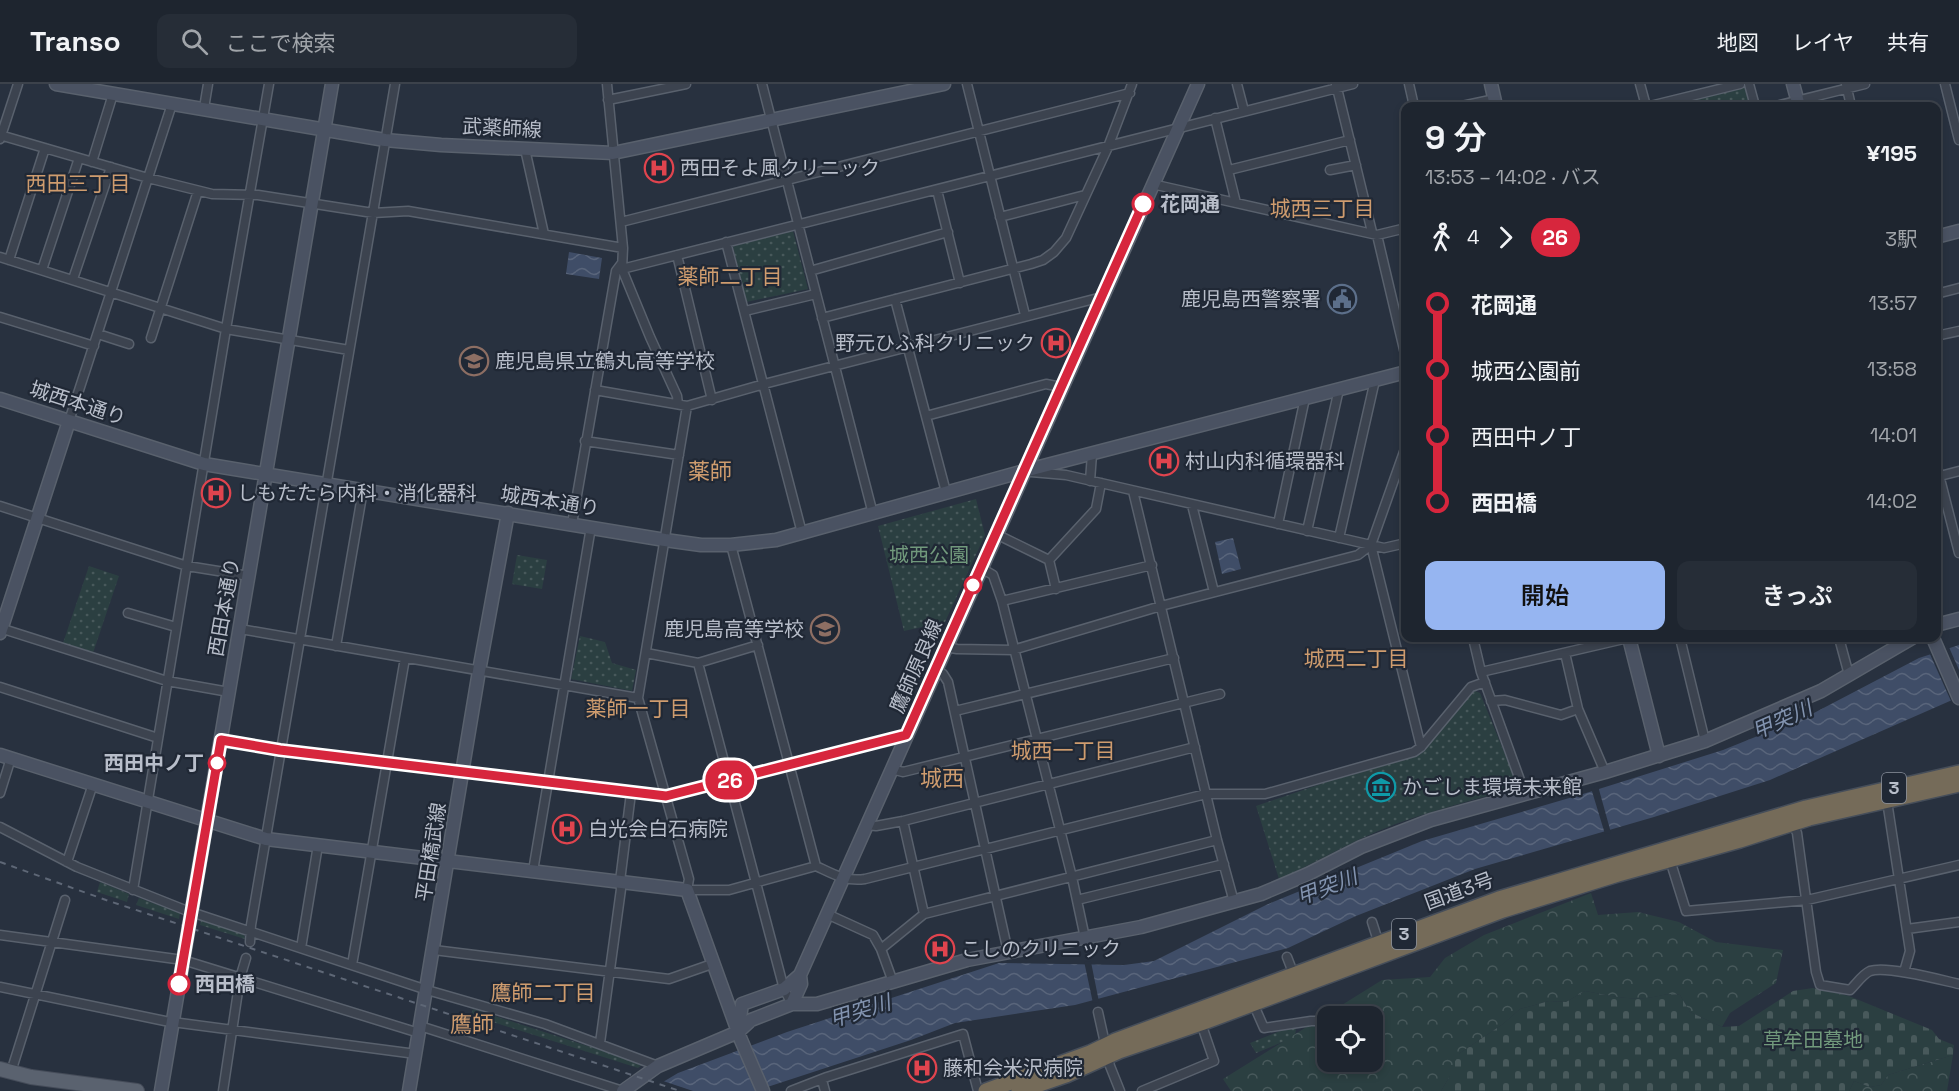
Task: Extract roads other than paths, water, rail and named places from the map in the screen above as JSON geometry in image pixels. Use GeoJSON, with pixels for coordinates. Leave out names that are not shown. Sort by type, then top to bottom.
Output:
{"type":"FeatureCollection","features":[{"type":"Feature","properties":{"kind":"highway","name":"国道3号"},"geometry":{"type":"LineString","coordinates":[[986,1091],[1201,1023],[1503,910],[1670,860],[1790,819],[1828,802],[1959,773]]}},
{"type":"Feature","properties":{"kind":"highway","name":"国道3号"},"geometry":{"type":"LineString","coordinates":[[1019,1091],[1047,1086],[1107,1051],[1294,975],[1499,899],[1790,819],[1809,818],[1959,784]]}},
{"type":"Feature","properties":{"kind":"main road"},"geometry":{"type":"LineString","coordinates":[[6,1071],[136,1091]]}},
{"type":"Feature","properties":{"kind":"street"},"geometry":{"type":"LineString","coordinates":[[18,84],[0,136],[148,178],[212,194],[249,194],[373,213],[408,211],[623,248]]}},
{"type":"Feature","properties":{"kind":"street","name":"武薬師線"},"geometry":{"type":"LineString","coordinates":[[56,84],[116,91],[172,104],[385,140],[441,145],[613,153],[944,84]]}},
{"type":"Feature","properties":{"kind":"street"},"geometry":{"type":"LineString","coordinates":[[204,108],[209,84]]}},
{"type":"Feature","properties":{"kind":"street"},"geometry":{"type":"LineString","coordinates":[[133,890],[269,84]]}},
{"type":"Feature","properties":{"kind":"street","name":"西田本通り"},"geometry":{"type":"LineString","coordinates":[[161,1091],[332,84]]}},
{"type":"Feature","properties":{"kind":"street"},"geometry":{"type":"LineString","coordinates":[[250,942],[280,750],[395,84]]}},
{"type":"Feature","properties":{"kind":"street"},"geometry":{"type":"LineString","coordinates":[[607,84],[621,222],[622,266],[650,337],[677,396],[678,404]]}},
{"type":"Feature","properties":{"kind":"street"},"geometry":{"type":"LineString","coordinates":[[608,100],[686,84]]}},
{"type":"Feature","properties":{"kind":"street"},"geometry":{"type":"LineString","coordinates":[[762,84],[873,514]]}},
{"type":"Feature","properties":{"kind":"street"},"geometry":{"type":"LineString","coordinates":[[967,84],[1026,315]]}},
{"type":"Feature","properties":{"kind":"street","name":"鷹師原良線"},"geometry":{"type":"LineString","coordinates":[[742,1004],[784,989],[800,975],[934,670],[1198,84]]}},
{"type":"Feature","properties":{"kind":"street"},"geometry":{"type":"LineString","coordinates":[[1237,84],[1244,111]]}},
{"type":"Feature","properties":{"kind":"street"},"geometry":{"type":"LineString","coordinates":[[572,524],[616,271],[622,266],[798,225],[1108,147],[1336,86],[1353,84]]}},
{"type":"Feature","properties":{"kind":"street"},"geometry":{"type":"LineString","coordinates":[[1409,84],[1413,102]]}},
{"type":"Feature","properties":{"kind":"street"},"geometry":{"type":"LineString","coordinates":[[1491,84],[1495,102]]}},
{"type":"Feature","properties":{"kind":"street"},"geometry":{"type":"LineString","coordinates":[[1640,84],[1647,102]]}},
{"type":"Feature","properties":{"kind":"street"},"geometry":{"type":"LineString","coordinates":[[1665,102],[1740,84]]}},
{"type":"Feature","properties":{"kind":"street"},"geometry":{"type":"LineString","coordinates":[[1749,84],[1754,102]]}},
{"type":"Feature","properties":{"kind":"street"},"geometry":{"type":"LineString","coordinates":[[1793,84],[1798,102]]}},
{"type":"Feature","properties":{"kind":"street"},"geometry":{"type":"LineString","coordinates":[[1803,102],[1846,86],[1865,84]]}},
{"type":"Feature","properties":{"kind":"street"},"geometry":{"type":"LineString","coordinates":[[1945,84],[1959,140]]}},
{"type":"Feature","properties":{"kind":"street"},"geometry":{"type":"LineString","coordinates":[[1336,86],[1401,338]]}},
{"type":"Feature","properties":{"kind":"street"},"geometry":{"type":"LineString","coordinates":[[1846,86],[1850,102]]}},
{"type":"Feature","properties":{"kind":"street"},"geometry":{"type":"LineString","coordinates":[[621,222],[979,131],[1131,88]]}},
{"type":"Feature","properties":{"kind":"street"},"geometry":{"type":"LineString","coordinates":[[822,318],[1043,260],[1060,247],[1066,238],[1108,147],[1131,88]]}},
{"type":"Feature","properties":{"kind":"street"},"geometry":{"type":"LineString","coordinates":[[92,162],[116,91]]}},
{"type":"Feature","properties":{"kind":"street"},"geometry":{"type":"LineString","coordinates":[[1690,96],[1692,102]]}},
{"type":"Feature","properties":{"kind":"street"},"geometry":{"type":"LineString","coordinates":[[172,104],[0,630],[167,681],[229,692]]}},
{"type":"Feature","properties":{"kind":"street"},"geometry":{"type":"LineString","coordinates":[[1215,118],[1236,203]]}},
{"type":"Feature","properties":{"kind":"street"},"geometry":{"type":"LineString","coordinates":[[1229,170],[1350,140]]}},
{"type":"Feature","properties":{"kind":"street"},"geometry":{"type":"LineString","coordinates":[[45,148],[4,259],[112,291],[226,329],[349,350]]}},
{"type":"Feature","properties":{"kind":"street"},"geometry":{"type":"LineString","coordinates":[[525,149],[544,234]]}},
{"type":"Feature","properties":{"kind":"street"},"geometry":{"type":"LineString","coordinates":[[42,270],[79,158]]}},
{"type":"Feature","properties":{"kind":"street"},"geometry":{"type":"LineString","coordinates":[[1330,170],[1356,165]]}},
{"type":"Feature","properties":{"kind":"street"},"geometry":{"type":"LineString","coordinates":[[73,279],[111,167]]}},
{"type":"Feature","properties":{"kind":"street"},"geometry":{"type":"LineString","coordinates":[[1152,184],[1375,233],[1401,229]]}},
{"type":"Feature","properties":{"kind":"street"},"geometry":{"type":"LineString","coordinates":[[151,338],[198,190]]}},
{"type":"Feature","properties":{"kind":"street"},"geometry":{"type":"LineString","coordinates":[[937,190],[960,283]]}},
{"type":"Feature","properties":{"kind":"street"},"geometry":{"type":"LineString","coordinates":[[1000,217],[1086,195]]}},
{"type":"Feature","properties":{"kind":"street"},"geometry":{"type":"LineString","coordinates":[[1941,236],[1959,231]]}},
{"type":"Feature","properties":{"kind":"street"},"geometry":{"type":"LineString","coordinates":[[810,271],[948,232]]}},
{"type":"Feature","properties":{"kind":"street"},"geometry":{"type":"LineString","coordinates":[[726,242],[802,533]]}},
{"type":"Feature","properties":{"kind":"street"},"geometry":{"type":"LineString","coordinates":[[677,255],[712,400]]}},
{"type":"Feature","properties":{"kind":"street"},"geometry":{"type":"LineString","coordinates":[[1941,293],[1959,288]]}},
{"type":"Feature","properties":{"kind":"street"},"geometry":{"type":"LineString","coordinates":[[745,311],[816,294]]}},
{"type":"Feature","properties":{"kind":"street"},"geometry":{"type":"LineString","coordinates":[[595,390],[687,406],[1026,315],[1102,297]]}},
{"type":"Feature","properties":{"kind":"street"},"geometry":{"type":"LineString","coordinates":[[895,300],[946,492]]}},
{"type":"Feature","properties":{"kind":"street"},"geometry":{"type":"LineString","coordinates":[[0,317],[94,346]]}},
{"type":"Feature","properties":{"kind":"street"},"geometry":{"type":"LineString","coordinates":[[1941,335],[1959,331]]}},
{"type":"Feature","properties":{"kind":"street"},"geometry":{"type":"LineString","coordinates":[[98,334],[129,344]]}},
{"type":"Feature","properties":{"kind":"street","name":"城西本通り"},"geometry":{"type":"LineString","coordinates":[[0,399],[204,464],[665,540],[701,545],[731,545],[776,540],[1024,471],[1401,373]]}},
{"type":"Feature","properties":{"kind":"street"},"geometry":{"type":"LineString","coordinates":[[1339,538],[1375,380]]}},
{"type":"Feature","properties":{"kind":"street"},"geometry":{"type":"LineString","coordinates":[[926,416],[1046,384],[1061,387]]}},
{"type":"Feature","properties":{"kind":"street"},"geometry":{"type":"LineString","coordinates":[[1307,531],[1339,389]]}},
{"type":"Feature","properties":{"kind":"street"},"geometry":{"type":"LineString","coordinates":[[1278,524],[1305,398]]}},
{"type":"Feature","properties":{"kind":"street"},"geometry":{"type":"LineString","coordinates":[[687,406],[638,698],[689,879],[687,890],[712,964],[763,1091]]}},
{"type":"Feature","properties":{"kind":"street"},"geometry":{"type":"LineString","coordinates":[[585,441],[679,455]]}},
{"type":"Feature","properties":{"kind":"street"},"geometry":{"type":"LineString","coordinates":[[1090,481],[1092,454]]}},
{"type":"Feature","properties":{"kind":"street"},"geometry":{"type":"LineString","coordinates":[[945,647],[1013,650],[1161,606],[1359,555],[1371,545],[1401,460]]}},
{"type":"Feature","properties":{"kind":"street"},"geometry":{"type":"LineString","coordinates":[[1024,471],[1066,475],[1192,506],[1384,548],[1401,544]]}},
{"type":"Feature","properties":{"kind":"street"},"geometry":{"type":"LineString","coordinates":[[1941,475],[1959,471]]}},
{"type":"Feature","properties":{"kind":"street"},"geometry":{"type":"LineString","coordinates":[[1049,560],[1096,509],[1101,483]]}},
{"type":"Feature","properties":{"kind":"street"},"geometry":{"type":"LineString","coordinates":[[1941,487],[1959,553]]}},
{"type":"Feature","properties":{"kind":"street"},"geometry":{"type":"LineString","coordinates":[[336,646],[363,490]]}},
{"type":"Feature","properties":{"kind":"street"},"geometry":{"type":"LineString","coordinates":[[1133,491],[1234,902]]}},
{"type":"Feature","properties":{"kind":"street"},"geometry":{"type":"LineString","coordinates":[[0,506],[187,566],[249,576]]}},
{"type":"Feature","properties":{"kind":"street"},"geometry":{"type":"LineString","coordinates":[[1192,506],[1214,592]]}},
{"type":"Feature","properties":{"kind":"street","name":"平田橋武線"},"geometry":{"type":"LineString","coordinates":[[409,1091],[479,671],[508,513]]}},
{"type":"Feature","properties":{"kind":"street"},"geometry":{"type":"LineString","coordinates":[[533,871],[591,527]]}},
{"type":"Feature","properties":{"kind":"street"},"geometry":{"type":"LineString","coordinates":[[996,534],[1049,560]]}},
{"type":"Feature","properties":{"kind":"street"},"geometry":{"type":"LineString","coordinates":[[731,545],[816,866]]}},
{"type":"Feature","properties":{"kind":"street"},"geometry":{"type":"LineString","coordinates":[[1371,545],[1421,747]]}},
{"type":"Feature","properties":{"kind":"street"},"geometry":{"type":"LineString","coordinates":[[1049,560],[1056,589]]}},
{"type":"Feature","properties":{"kind":"street"},"geometry":{"type":"LineString","coordinates":[[1002,601],[1152,565]]}},
{"type":"Feature","properties":{"kind":"street"},"geometry":{"type":"LineString","coordinates":[[981,568],[993,575],[1002,601],[1072,877],[1085,938]]}},
{"type":"Feature","properties":{"kind":"street"},"geometry":{"type":"LineString","coordinates":[[128,613],[176,627]]}},
{"type":"Feature","properties":{"kind":"street"},"geometry":{"type":"LineString","coordinates":[[1941,624],[1959,619]]}},
{"type":"Feature","properties":{"kind":"street"},"geometry":{"type":"LineString","coordinates":[[240,629],[638,698]]}},
{"type":"Feature","properties":{"kind":"street"},"geometry":{"type":"LineString","coordinates":[[1474,642],[1481,672],[1525,794]]}},
{"type":"Feature","properties":{"kind":"street"},"geometry":{"type":"LineString","coordinates":[[1481,672],[1611,642]]}},
{"type":"Feature","properties":{"kind":"street"},"geometry":{"type":"LineString","coordinates":[[1629,642],[1659,756]]}},
{"type":"Feature","properties":{"kind":"street"},"geometry":{"type":"LineString","coordinates":[[1681,642],[1705,741]]}},
{"type":"Feature","properties":{"kind":"street"},"geometry":{"type":"LineString","coordinates":[[1840,642],[1849,675]]}},
{"type":"Feature","properties":{"kind":"street"},"geometry":{"type":"LineString","coordinates":[[0,935],[183,960],[623,1091],[658,1066],[740,1036],[751,1020],[792,1004],[817,1004],[967,960],[1141,927],[1234,902],[1261,894],[1308,874],[1361,847],[1431,820],[1605,772],[1705,741],[1789,706],[1905,642]]}},
{"type":"Feature","properties":{"kind":"street"},"geometry":{"type":"LineString","coordinates":[[1935,642],[1959,698]]}},
{"type":"Feature","properties":{"kind":"street"},"geometry":{"type":"LineString","coordinates":[[646,653],[698,663],[758,645]]}},
{"type":"Feature","properties":{"kind":"street"},"geometry":{"type":"LineString","coordinates":[[1565,653],[1578,709],[1605,772]]}},
{"type":"Feature","properties":{"kind":"street"},"geometry":{"type":"LineString","coordinates":[[352,965],[405,658]]}},
{"type":"Feature","properties":{"kind":"street"},"geometry":{"type":"LineString","coordinates":[[955,711],[1173,658]]}},
{"type":"Feature","properties":{"kind":"street"},"geometry":{"type":"LineString","coordinates":[[698,663],[784,989],[792,1004]]}},
{"type":"Feature","properties":{"kind":"street"},"geometry":{"type":"LineString","coordinates":[[934,670],[943,674],[948,682],[1008,952]]}},
{"type":"Feature","properties":{"kind":"street"},"geometry":{"type":"LineString","coordinates":[[0,793],[5,757],[266,839],[687,890],[729,890],[816,866],[843,879],[855,880],[1206,794],[1265,795],[1414,752],[1421,747],[1471,687],[1485,682]]}},
{"type":"Feature","properties":{"kind":"street"},"geometry":{"type":"LineString","coordinates":[[0,687],[158,738]]}},
{"type":"Feature","properties":{"kind":"street"},"geometry":{"type":"LineString","coordinates":[[891,769],[903,772],[1220,694]]}},
{"type":"Feature","properties":{"kind":"street"},"geometry":{"type":"LineString","coordinates":[[1491,701],[1505,700],[1561,715],[1578,709]]}},
{"type":"Feature","properties":{"kind":"street"},"geometry":{"type":"LineString","coordinates":[[221,740],[280,750],[666,796],[906,735]]}},
{"type":"Feature","properties":{"kind":"street"},"geometry":{"type":"LineString","coordinates":[[866,825],[876,826],[903,821],[1195,747]]}},
{"type":"Feature","properties":{"kind":"street"},"geometry":{"type":"LineString","coordinates":[[67,862],[93,784]]}},
{"type":"Feature","properties":{"kind":"street"},"geometry":{"type":"LineString","coordinates":[[600,1043],[621,889],[620,881],[631,793]]}},
{"type":"Feature","properties":{"kind":"street"},"geometry":{"type":"LineString","coordinates":[[1887,801],[1910,951],[1904,972]]}},
{"type":"Feature","properties":{"kind":"street"},"geometry":{"type":"LineString","coordinates":[[1790,819],[1797,833],[1816,972],[1820,985],[1850,990],[1869,971],[1875,970],[1904,972],[1959,984]]}},
{"type":"Feature","properties":{"kind":"street"},"geometry":{"type":"LineString","coordinates":[[903,821],[924,914]]}},
{"type":"Feature","properties":{"kind":"street"},"geometry":{"type":"LineString","coordinates":[[0,827],[67,862],[192,912],[427,990],[545,1024],[658,1066]]}},
{"type":"Feature","properties":{"kind":"street"},"geometry":{"type":"LineString","coordinates":[[881,949],[924,914],[1217,840]]}},
{"type":"Feature","properties":{"kind":"street"},"geometry":{"type":"LineString","coordinates":[[301,948],[318,845]]}},
{"type":"Feature","properties":{"kind":"street"},"geometry":{"type":"LineString","coordinates":[[1670,860],[1686,911],[1807,900],[1959,865]]}},
{"type":"Feature","properties":{"kind":"street"},"geometry":{"type":"LineString","coordinates":[[1077,900],[1224,864]]}},
{"type":"Feature","properties":{"kind":"street"},"geometry":{"type":"LineString","coordinates":[[6,1071],[53,942],[65,900]]}},
{"type":"Feature","properties":{"kind":"street"},"geometry":{"type":"LineString","coordinates":[[827,914],[873,935],[881,949],[893,982]]}},
{"type":"Feature","properties":{"kind":"street"},"geometry":{"type":"LineString","coordinates":[[1372,922],[1379,944]]}},
{"type":"Feature","properties":{"kind":"street"},"geometry":{"type":"LineString","coordinates":[[1907,929],[1959,922]]}},
{"type":"Feature","properties":{"kind":"street"},"geometry":{"type":"LineString","coordinates":[[434,950],[669,979],[712,964]]}},
{"type":"Feature","properties":{"kind":"street"},"geometry":{"type":"LineString","coordinates":[[1287,957],[1294,975]]}},
{"type":"Feature","properties":{"kind":"street"},"geometry":{"type":"LineString","coordinates":[[223,1091],[240,978],[246,958]]}},
{"type":"Feature","properties":{"kind":"street","name":"鷹師原良線"},"geometry":{"type":"LineString","coordinates":[[792,1004],[801,984],[800,975]]}},
{"type":"Feature","properties":{"kind":"street"},"geometry":{"type":"LineString","coordinates":[[0,987],[173,1022],[416,1054]]}},
{"type":"Feature","properties":{"kind":"street"},"geometry":{"type":"LineString","coordinates":[[725,997],[742,1004],[740,1036]]}},
{"type":"Feature","properties":{"kind":"street"},"geometry":{"type":"LineString","coordinates":[[1253,1003],[1263,1028],[1317,1021]]}},
{"type":"Feature","properties":{"kind":"street"},"geometry":{"type":"LineString","coordinates":[[1098,1012],[1120,1091]]}},
{"type":"Feature","properties":{"kind":"street"},"geometry":{"type":"LineString","coordinates":[[1142,1091],[1214,1061],[1201,1023]]}},
{"type":"Feature","properties":{"kind":"street"},"geometry":{"type":"LineString","coordinates":[[790,1091],[963,1034],[978,1091]]}},
{"type":"Feature","properties":{"kind":"street"},"geometry":{"type":"LineString","coordinates":[[822,1080],[825,1091]]}},
{"type":"Feature","properties":{"kind":"water"},"geometry":{"type":"Polygon","coordinates":[[[569,252],[602,258],[599,279],[566,274],[569,252]]]}},
{"type":"Feature","properties":{"kind":"water"},"geometry":{"type":"Polygon","coordinates":[[[1233,538],[1241,569],[1222,574],[1215,542],[1233,538]]]}},
{"type":"Feature","properties":{"kind":"water","name":"甲突川"},"geometry":{"type":"Polygon","coordinates":[[[1959,645],[1959,697],[1770,780],[1654,817],[1475,869],[1356,916],[1288,948],[1075,1005],[955,1023],[911,1040],[755,1091],[648,1091],[678,1073],[787,1032],[999,963],[1124,965],[1154,961],[1266,905],[1422,841],[1723,750],[1812,714],[1919,658],[1959,645]]]}},
{"type":"Feature","properties":{"kind":"railway"},"geometry":{"type":"LineString","coordinates":[[0,862],[106,900],[680,1091]]}},
{"type":"Feature","properties":{"kind":"place","name":"西田そよ風クリニック"},"geometry":{"type":"Point","coordinates":[659,168]}},
{"type":"Feature","properties":{"kind":"place","name":"花岡通"},"geometry":{"type":"Point","coordinates":[1143,204]}},
{"type":"Feature","properties":{"kind":"place","name":"鹿児島西警察署"},"geometry":{"type":"Point","coordinates":[1342,299]}},
{"type":"Feature","properties":{"kind":"place","name":"野元ひふ科クリニック"},"geometry":{"type":"Point","coordinates":[1056,343]}},
{"type":"Feature","properties":{"kind":"place","name":"鹿児島県立鶴丸高等学校"},"geometry":{"type":"Point","coordinates":[474,361]}},
{"type":"Feature","properties":{"kind":"place","name":"村山内科循環器科"},"geometry":{"type":"Point","coordinates":[1164,461]}},
{"type":"Feature","properties":{"kind":"place","name":"しもたたら内科・消化器科"},"geometry":{"type":"Point","coordinates":[216,493]}},
{"type":"Feature","properties":{"kind":"place","name":"鹿児島高等学校"},"geometry":{"type":"Point","coordinates":[825,629]}},
{"type":"Feature","properties":{"kind":"place","name":"西田中ノ丁"},"geometry":{"type":"Point","coordinates":[217,763]}},
{"type":"Feature","properties":{"kind":"place","name":"かごしま環境未来館"},"geometry":{"type":"Point","coordinates":[1381,787]}},
{"type":"Feature","properties":{"kind":"place","name":"白光会白石病院"},"geometry":{"type":"Point","coordinates":[567,829]}},
{"type":"Feature","properties":{"kind":"place","name":"こしのクリニック"},"geometry":{"type":"Point","coordinates":[940,949]}},
{"type":"Feature","properties":{"kind":"place","name":"西田橋"},"geometry":{"type":"Point","coordinates":[179,984]}},
{"type":"Feature","properties":{"kind":"place","name":"藤和会米沢病院"},"geometry":{"type":"Point","coordinates":[922,1068]}},
{"type":"Feature","properties":{"kind":"district","name":"西田三丁目"},"geometry":{"type":"Point","coordinates":[78,184]}},
{"type":"Feature","properties":{"kind":"district","name":"城西三丁目"},"geometry":{"type":"Point","coordinates":[1322,209]}},
{"type":"Feature","properties":{"kind":"district","name":"薬師二丁目"},"geometry":{"type":"Point","coordinates":[730,277]}},
{"type":"Feature","properties":{"kind":"district","name":"薬師"},"geometry":{"type":"Point","coordinates":[710,471]}},
{"type":"Feature","properties":{"kind":"district","name":"城西二丁目"},"geometry":{"type":"Point","coordinates":[1356,659]}},
{"type":"Feature","properties":{"kind":"district","name":"薬師一丁目"},"geometry":{"type":"Point","coordinates":[638,709]}},
{"type":"Feature","properties":{"kind":"district","name":"城西一丁目"},"geometry":{"type":"Point","coordinates":[1063,751]}},
{"type":"Feature","properties":{"kind":"district","name":"城西"},"geometry":{"type":"Point","coordinates":[942,778]}},
{"type":"Feature","properties":{"kind":"district","name":"鷹師二丁目"},"geometry":{"type":"Point","coordinates":[543,993]}},
{"type":"Feature","properties":{"kind":"district","name":"鷹師"},"geometry":{"type":"Point","coordinates":[472,1024]}},
{"type":"Feature","properties":{"kind":"park label","name":"城西公園"},"geometry":{"type":"Point","coordinates":[929,555]}},
{"type":"Feature","properties":{"kind":"park label","name":"草牟田墓地"},"geometry":{"type":"Point","coordinates":[1813,1040]}}]}
